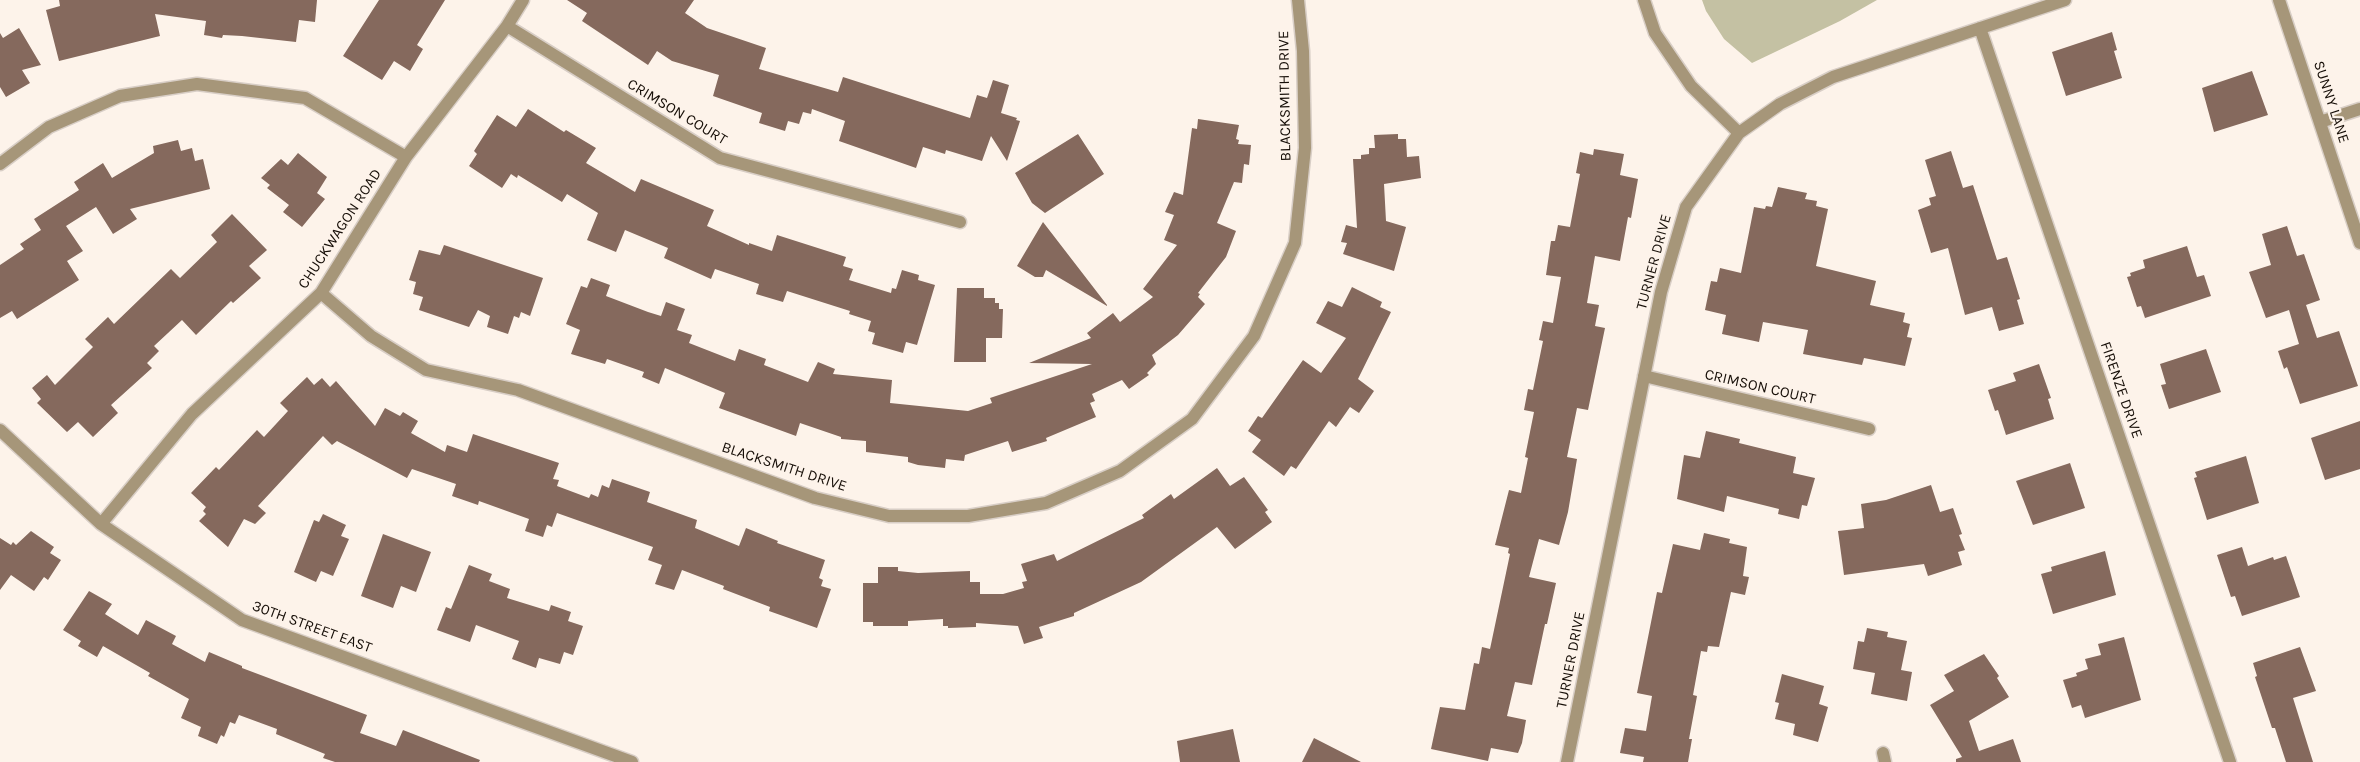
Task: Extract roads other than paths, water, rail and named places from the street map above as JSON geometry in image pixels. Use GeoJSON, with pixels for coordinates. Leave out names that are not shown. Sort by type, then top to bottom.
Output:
{"type":"FeatureCollection","features":[{"type":"Feature","properties":{"kind":"street","name":"CHUCKWAGON ROAD"},"geometry":{"type":"LineString","coordinates":[[101,524],[192,414],[321,293],[406,157],[507,26],[523,0]]}},
{"type":"Feature","properties":{"kind":"street","name":"BLACKSMITH DRIVE"},"geometry":{"type":"LineString","coordinates":[[321,293],[371,336],[426,370],[518,390],[815,498],[889,516],[968,516],[1046,503],[1120,471],[1192,419],[1254,336],[1295,243],[1305,148],[1303,51],[1298,0]]}},
{"type":"Feature","properties":{"kind":"street"},"geometry":{"type":"LineString","coordinates":[[1644,0],[1654,33],[1691,86],[1739,133]]}},
{"type":"Feature","properties":{"kind":"street","name":"TURNER DRIVE"},"geometry":{"type":"LineString","coordinates":[[1567,762],[1661,292],[1686,207],[1739,133],[1780,104],[1833,77],[2065,0]]}},
{"type":"Feature","properties":{"kind":"street","name":"SUNNY LANE"},"geometry":{"type":"LineString","coordinates":[[2280,0],[2360,243]]}},
{"type":"Feature","properties":{"kind":"street","name":"CRIMSON COURT"},"geometry":{"type":"LineString","coordinates":[[507,26],[720,158],[960,222]]}},
{"type":"Feature","properties":{"kind":"street","name":"FIRENZE DRIVE"},"geometry":{"type":"LineString","coordinates":[[1980,28],[2230,762]]}},
{"type":"Feature","properties":{"kind":"street"},"geometry":{"type":"LineString","coordinates":[[0,164],[49,127],[120,96],[197,84],[305,98],[406,157]]}},
{"type":"Feature","properties":{"kind":"street"},"geometry":{"type":"LineString","coordinates":[[2320,122],[2360,108]]}},
{"type":"Feature","properties":{"kind":"street","name":"CRIMSON COURT"},"geometry":{"type":"LineString","coordinates":[[1644,376],[1869,429]]}},
{"type":"Feature","properties":{"kind":"street","name":"30TH STREET EAST"},"geometry":{"type":"LineString","coordinates":[[0,430],[101,524],[242,620],[632,762]]}}]}
